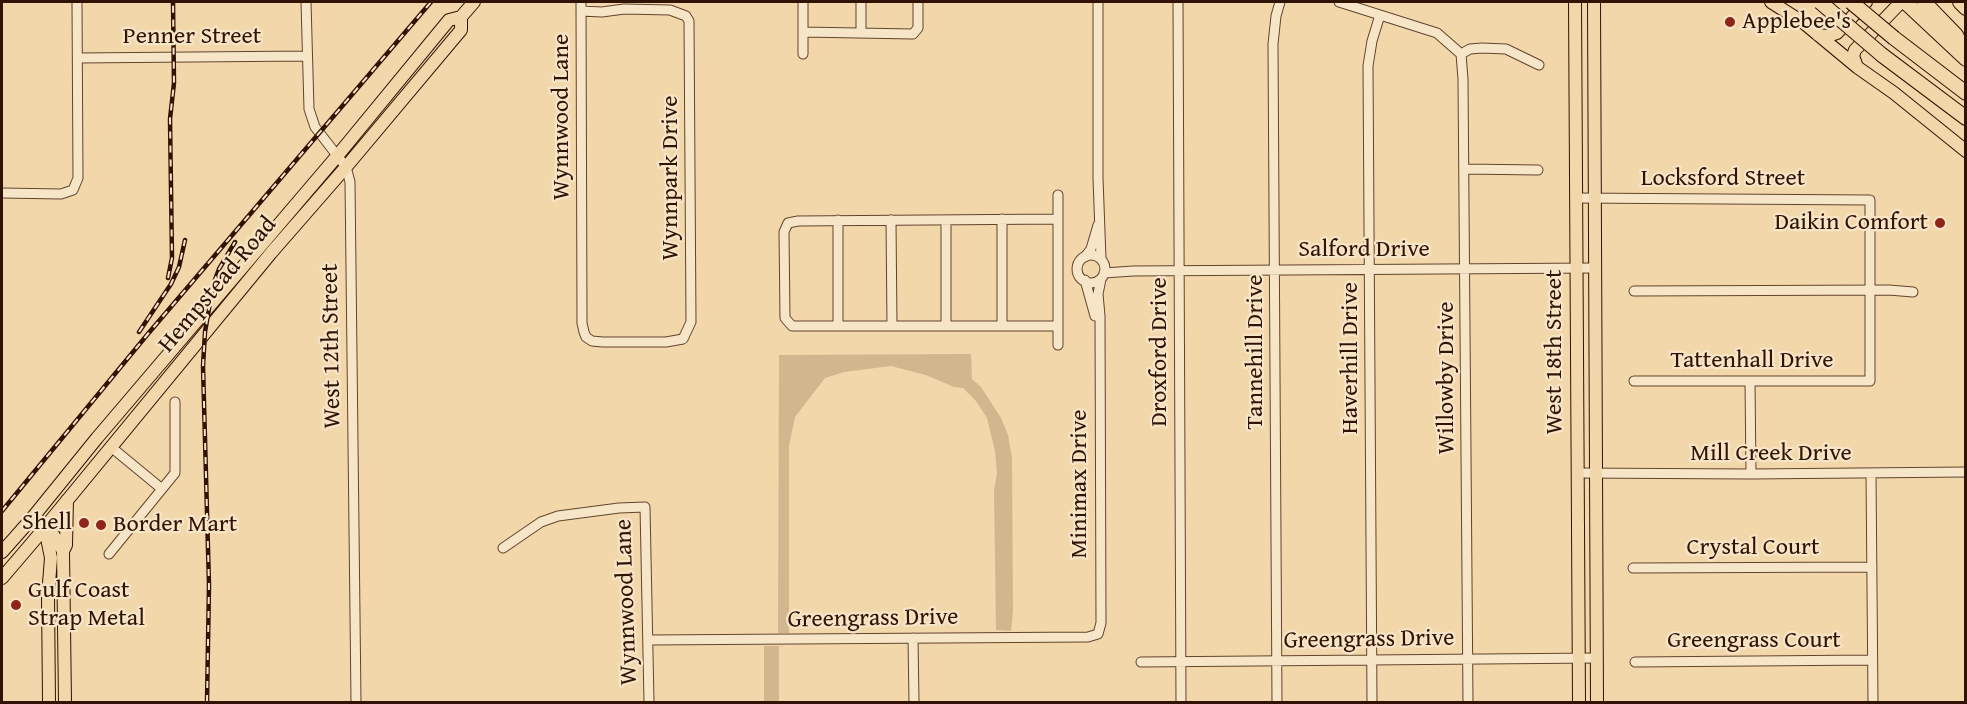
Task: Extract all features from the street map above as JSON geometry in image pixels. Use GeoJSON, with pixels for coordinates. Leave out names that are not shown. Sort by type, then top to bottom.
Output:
{"type":"FeatureCollection","features":[{"type":"Feature","properties":{"kind":"highway"},"geometry":{"type":"LineString","coordinates":[[1820,2],[1882,55],[1965,118]]}},
{"type":"Feature","properties":{"kind":"highway"},"geometry":{"type":"LineString","coordinates":[[1851,2],[1965,93]]}},
{"type":"Feature","properties":{"kind":"highway"},"geometry":{"type":"LineString","coordinates":[[1903,2],[1931,17]]}},
{"type":"Feature","properties":{"kind":"highway"},"geometry":{"type":"LineString","coordinates":[[1924,2],[1931,17],[1965,57]]}},
{"type":"Feature","properties":{"kind":"highway"},"geometry":{"type":"LineString","coordinates":[[1960,2],[1965,8]]}},
{"type":"Feature","properties":{"kind":"main road","name":"Hempstead Road"},"geometry":{"type":"LineString","coordinates":[[2,552],[33,518],[97,438],[338,155],[449,20],[460,17],[474,2]]}},
{"type":"Feature","properties":{"kind":"main road","name":"West 18th Street"},"geometry":{"type":"LineString","coordinates":[[1575,2],[1579,702]]}},
{"type":"Feature","properties":{"kind":"main road","name":"West 18th Street"},"geometry":{"type":"LineString","coordinates":[[1594,2],[1597,702]]}},
{"type":"Feature","properties":{"kind":"main road"},"geometry":{"type":"LineString","coordinates":[[1771,2],[1804,23],[1857,68],[1894,93],[1965,151]]}},
{"type":"Feature","properties":{"kind":"main road"},"geometry":{"type":"LineString","coordinates":[[1818,35],[1827,36],[1837,33],[1866,2]]}},
{"type":"Feature","properties":{"kind":"main road"},"geometry":{"type":"LineString","coordinates":[[1857,68],[1853,56],[1856,50],[1903,2]]}},
{"type":"Feature","properties":{"kind":"main road","name":"Hempstead Road"},"geometry":{"type":"LineString","coordinates":[[2,578],[201,336],[460,30],[460,17]]}},
{"type":"Feature","properties":{"kind":"main road"},"geometry":{"type":"LineString","coordinates":[[1575,19],[1594,23]]}},
{"type":"Feature","properties":{"kind":"main road"},"geometry":{"type":"LineString","coordinates":[[230,280],[241,291]]}},
{"type":"Feature","properties":{"kind":"main road"},"geometry":{"type":"LineString","coordinates":[[201,336],[204,310]]}},
{"type":"Feature","properties":{"kind":"main road"},"geometry":{"type":"LineString","coordinates":[[1577,370],[1595,370]]}},
{"type":"Feature","properties":{"kind":"main road"},"geometry":{"type":"LineString","coordinates":[[63,551],[66,545],[67,500]]}},
{"type":"Feature","properties":{"kind":"main road"},"geometry":{"type":"LineString","coordinates":[[33,518],[56,536],[63,551],[65,702]]}},
{"type":"Feature","properties":{"kind":"main road"},"geometry":{"type":"LineString","coordinates":[[44,528],[51,558],[49,568],[49,702]]}},
{"type":"Feature","properties":{"kind":"main road"},"geometry":{"type":"LineString","coordinates":[[25,550],[33,550],[42,555],[49,568]]}},
{"type":"Feature","properties":{"kind":"main road"},"geometry":{"type":"LineString","coordinates":[[1578,567],[1596,567]]}},
{"type":"Feature","properties":{"kind":"main road"},"geometry":{"type":"LineString","coordinates":[[49,648],[64,655]]}},
{"type":"Feature","properties":{"kind":"street"},"geometry":{"type":"LineString","coordinates":[[2,193],[61,194],[73,190],[78,178],[77,2]]}},
{"type":"Feature","properties":{"kind":"street","name":"West 12th Street"},"geometry":{"type":"LineString","coordinates":[[306,2],[307,93],[311,118],[315,127],[346,167],[350,182],[356,702]]}},
{"type":"Feature","properties":{"kind":"street"},"geometry":{"type":"LineString","coordinates":[[803,2],[803,54]]}},
{"type":"Feature","properties":{"kind":"street"},"geometry":{"type":"LineString","coordinates":[[861,2],[861,33]]}},
{"type":"Feature","properties":{"kind":"street"},"geometry":{"type":"LineString","coordinates":[[803,32],[913,34],[918,28],[918,2]]}},
{"type":"Feature","properties":{"kind":"street","name":"Minimax Drive"},"geometry":{"type":"LineString","coordinates":[[1098,2],[1099,223],[1103,269],[1098,294],[1101,623],[1098,634]]}},
{"type":"Feature","properties":{"kind":"street","name":"Droxford Drive"},"geometry":{"type":"LineString","coordinates":[[1178,2],[1181,702]]}},
{"type":"Feature","properties":{"kind":"street","name":"Tannehill Drive"},"geometry":{"type":"LineString","coordinates":[[1277,702],[1273,44],[1280,2]]}},
{"type":"Feature","properties":{"kind":"street"},"geometry":{"type":"LineString","coordinates":[[1339,2],[1437,33],[1461,54],[1470,49],[1492,47],[1506,49],[1539,65]]}},
{"type":"Feature","properties":{"kind":"street","name":"Wynnpark Drive"},"geometry":{"type":"LineString","coordinates":[[581,6],[678,11],[686,16],[690,27],[691,322],[683,339]]}},
{"type":"Feature","properties":{"kind":"street","name":"Wynnwood Lane"},"geometry":{"type":"LineString","coordinates":[[581,6],[582,323],[586,337],[603,342],[683,339]]}},
{"type":"Feature","properties":{"kind":"street","name":"Haverhill Drive"},"geometry":{"type":"LineString","coordinates":[[1372,702],[1368,66],[1372,41],[1380,15]]}},
{"type":"Feature","properties":{"kind":"street","name":"Willowby Drive"},"geometry":{"type":"LineString","coordinates":[[1461,54],[1468,702]]}},
{"type":"Feature","properties":{"kind":"street","name":"Penner Street"},"geometry":{"type":"LineString","coordinates":[[78,58],[306,56]]}},
{"type":"Feature","properties":{"kind":"street"},"geometry":{"type":"LineString","coordinates":[[1464,169],[1538,170]]}},
{"type":"Feature","properties":{"kind":"street"},"geometry":{"type":"LineString","coordinates":[[1058,195],[1058,345]]}},
{"type":"Feature","properties":{"kind":"street","name":"Locksford Street"},"geometry":{"type":"LineString","coordinates":[[1575,198],[1870,200],[1869,290]]}},
{"type":"Feature","properties":{"kind":"street"},"geometry":{"type":"LineString","coordinates":[[1002,219],[1002,326]]}},
{"type":"Feature","properties":{"kind":"street"},"geometry":{"type":"LineString","coordinates":[[1058,219],[793,221],[785,227],[784,293],[785,318],[792,326],[1058,326]]}},
{"type":"Feature","properties":{"kind":"street"},"geometry":{"type":"LineString","coordinates":[[838,220],[838,326]]}},
{"type":"Feature","properties":{"kind":"street"},"geometry":{"type":"LineString","coordinates":[[891,220],[892,326]]}},
{"type":"Feature","properties":{"kind":"street"},"geometry":{"type":"LineString","coordinates":[[946,220],[946,326]]}},
{"type":"Feature","properties":{"kind":"street","name":"Minimax Drive"},"geometry":{"type":"LineString","coordinates":[[1085,257],[1099,223]]}},
{"type":"Feature","properties":{"kind":"street"},"geometry":{"type":"LineString","coordinates":[[1093,255],[1103,269],[1093,282],[1085,280],[1079,275],[1078,270],[1079,263],[1085,257],[1093,255]]}},
{"type":"Feature","properties":{"kind":"street","name":"Salford Drive"},"geometry":{"type":"LineString","coordinates":[[1103,269],[1179,271],[1595,268]]}},
{"type":"Feature","properties":{"kind":"street","name":"Minimax Drive"},"geometry":{"type":"LineString","coordinates":[[1085,280],[1099,333]]}},
{"type":"Feature","properties":{"kind":"street"},"geometry":{"type":"LineString","coordinates":[[1634,291],[1869,290],[1913,292]]}},
{"type":"Feature","properties":{"kind":"street","name":"Tattenhall Drive"},"geometry":{"type":"LineString","coordinates":[[1634,381],[1870,381],[1869,290]]}},
{"type":"Feature","properties":{"kind":"street"},"geometry":{"type":"LineString","coordinates":[[1750,381],[1751,474]]}},
{"type":"Feature","properties":{"kind":"street"},"geometry":{"type":"LineString","coordinates":[[109,554],[176,469],[175,402]]}},
{"type":"Feature","properties":{"kind":"street"},"geometry":{"type":"LineString","coordinates":[[111,447],[162,489]]}},
{"type":"Feature","properties":{"kind":"street","name":"Mill Creek Drive"},"geometry":{"type":"LineString","coordinates":[[1577,473],[1965,472]]}},
{"type":"Feature","properties":{"kind":"street"},"geometry":{"type":"LineString","coordinates":[[1871,473],[1873,702]]}},
{"type":"Feature","properties":{"kind":"street","name":"Wynnwood Lane"},"geometry":{"type":"LineString","coordinates":[[503,548],[541,522],[558,516],[645,507],[649,702]]}},
{"type":"Feature","properties":{"kind":"street","name":"Crystal Court"},"geometry":{"type":"LineString","coordinates":[[1633,568],[1872,567]]}},
{"type":"Feature","properties":{"kind":"street","name":"Greengrass Drive"},"geometry":{"type":"LineString","coordinates":[[649,640],[1088,637],[1098,634]]}},
{"type":"Feature","properties":{"kind":"street"},"geometry":{"type":"LineString","coordinates":[[913,638],[914,702]]}},
{"type":"Feature","properties":{"kind":"street","name":"Greengrass Drive"},"geometry":{"type":"LineString","coordinates":[[1141,662],[1597,658]]}},
{"type":"Feature","properties":{"kind":"street","name":"Greengrass Court"},"geometry":{"type":"LineString","coordinates":[[1635,662],[1872,660]]}},
{"type":"Feature","properties":{"kind":"shaded area"},"geometry":{"type":"Polygon","coordinates":[[[971,354],[972,379],[981,387],[1001,418],[1008,435],[1012,458],[1013,611],[1011,631],[996,630],[994,491],[997,473],[995,451],[987,418],[976,401],[963,388],[891,366],[844,372],[825,378],[795,417],[789,446],[789,633],[778,633],[779,355],[971,354]]]}},
{"type":"Feature","properties":{"kind":"shaded area"},"geometry":{"type":"Polygon","coordinates":[[[764,646],[779,646],[779,702],[764,702],[764,646]]]}},
{"type":"Feature","properties":{"kind":"railway"},"geometry":{"type":"LineString","coordinates":[[168,278],[172,258],[170,119],[174,83],[173,2]]}},
{"type":"Feature","properties":{"kind":"railway"},"geometry":{"type":"LineString","coordinates":[[2,511],[147,335],[431,2]]}},
{"type":"Feature","properties":{"kind":"railway"},"geometry":{"type":"LineString","coordinates":[[139,332],[171,284],[179,267],[185,240]]}},
{"type":"Feature","properties":{"kind":"railway"},"geometry":{"type":"LineString","coordinates":[[207,702],[209,585],[203,366],[205,332],[213,285],[219,269],[235,242]]}},
{"type":"Feature","properties":{"kind":"place","name":"Applebee's"},"geometry":{"type":"Point","coordinates":[1730,22]}},
{"type":"Feature","properties":{"kind":"place","name":"Daikin Comfort"},"geometry":{"type":"Point","coordinates":[1940,223]}},
{"type":"Feature","properties":{"kind":"place","name":"Shell"},"geometry":{"type":"Point","coordinates":[84,523]}},
{"type":"Feature","properties":{"kind":"place","name":"Border Mart"},"geometry":{"type":"Point","coordinates":[101,525]}},
{"type":"Feature","properties":{"kind":"place","name":"Gulf Coast Strap Metal"},"geometry":{"type":"Point","coordinates":[16,605]}}]}
